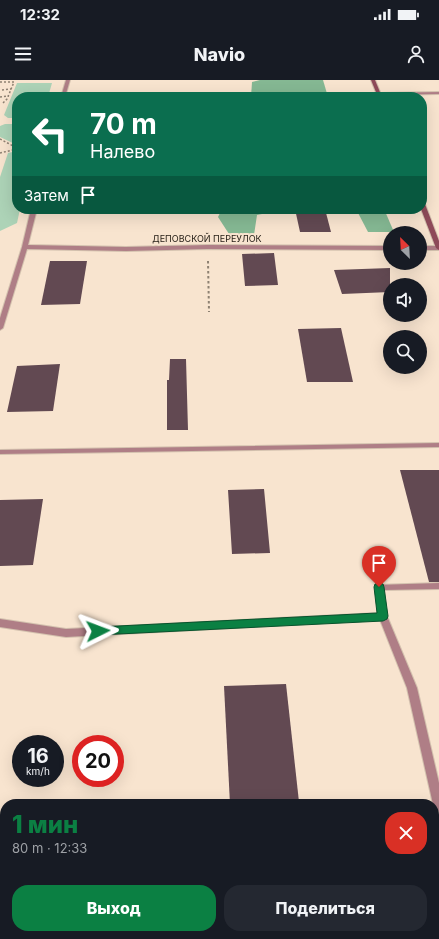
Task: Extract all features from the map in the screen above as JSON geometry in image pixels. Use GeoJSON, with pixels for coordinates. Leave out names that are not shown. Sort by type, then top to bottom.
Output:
{"type":"FeatureCollection","features":[{"type":"Feature","properties":{"kind":"main road"},"geometry":{"type":"LineString","coordinates":[[373,80],[378,92]]}},
{"type":"Feature","properties":{"kind":"main road"},"geometry":{"type":"LineString","coordinates":[[426,214],[439,248]]}},
{"type":"Feature","properties":{"kind":"street"},"geometry":{"type":"LineString","coordinates":[[64,92],[68,80]]}},
{"type":"Feature","properties":{"kind":"street"},"geometry":{"type":"LineString","coordinates":[[427,94],[439,93]]}},
{"type":"Feature","properties":{"kind":"street"},"geometry":{"type":"LineString","coordinates":[[0,328],[25,247],[33,214]]}},
{"type":"Feature","properties":{"kind":"street","name":"ДЕПОВСКОЙ ПЕРЕУЛОК"},"geometry":{"type":"LineString","coordinates":[[25,247],[126,249],[207,247],[383,248]]}},
{"type":"Feature","properties":{"kind":"street"},"geometry":{"type":"LineString","coordinates":[[427,248],[439,248]]}},
{"type":"Feature","properties":{"kind":"street"},"geometry":{"type":"LineString","coordinates":[[0,452],[439,445]]}},
{"type":"Feature","properties":{"kind":"street"},"geometry":{"type":"LineString","coordinates":[[437,799],[412,688],[383,616],[379,587],[439,586]]}},
{"type":"Feature","properties":{"kind":"street"},"geometry":{"type":"LineString","coordinates":[[0,623],[66,633],[383,616]]}},
{"type":"Feature","properties":{"kind":"path"},"geometry":{"type":"LineString","coordinates":[[0,82],[14,82],[3,103]]}},
{"type":"Feature","properties":{"kind":"path"},"geometry":{"type":"LineString","coordinates":[[0,91],[11,89]]}},
{"type":"Feature","properties":{"kind":"path"},"geometry":{"type":"LineString","coordinates":[[0,97],[8,96]]}},
{"type":"Feature","properties":{"kind":"path"},"geometry":{"type":"LineString","coordinates":[[0,139],[12,146]]}},
{"type":"Feature","properties":{"kind":"path"},"geometry":{"type":"LineString","coordinates":[[0,153],[12,150]]}},
{"type":"Feature","properties":{"kind":"path"},"geometry":{"type":"LineString","coordinates":[[207,247],[209,312]]}},
{"type":"Feature","properties":{"kind":"green space"},"geometry":{"type":"Polygon","coordinates":[[[260,80],[323,80],[327,92],[251,92],[252,82],[260,80]]]}},
{"type":"Feature","properties":{"kind":"green space"},"geometry":{"type":"Polygon","coordinates":[[[17,83],[52,83],[49,92],[13,92],[17,83]]]}},
{"type":"Feature","properties":{"kind":"green space"},"geometry":{"type":"Polygon","coordinates":[[[12,95],[12,118],[8,118],[4,115],[12,95]]]}},
{"type":"Feature","properties":{"kind":"green space"},"geometry":{"type":"Polygon","coordinates":[[[12,124],[12,143],[0,137],[0,126],[12,124]]]}},
{"type":"Feature","properties":{"kind":"green space"},"geometry":{"type":"Polygon","coordinates":[[[12,152],[12,214],[19,214],[17,223],[0,231],[0,177],[8,153],[12,152]]]}},
{"type":"Feature","properties":{"kind":"green space"},"geometry":{"type":"Polygon","coordinates":[[[220,214],[262,214],[257,215],[254,235],[229,234],[218,217],[220,214]]]}},
{"type":"Feature","properties":{"kind":"green space"},"geometry":{"type":"Polygon","coordinates":[[[359,214],[386,214],[391,226],[383,226],[383,232],[368,232],[359,214]]]}},
{"type":"Feature","properties":{"kind":"building"},"geometry":{"type":"Polygon","coordinates":[[[296,214],[326,214],[331,232],[300,232],[296,214]]]}},
{"type":"Feature","properties":{"kind":"building"},"geometry":{"type":"Polygon","coordinates":[[[274,253],[278,285],[245,286],[242,254],[274,253]]]}},
{"type":"Feature","properties":{"kind":"building"},"geometry":{"type":"Polygon","coordinates":[[[50,261],[87,261],[80,304],[41,305],[50,261]]]}},
{"type":"Feature","properties":{"kind":"building"},"geometry":{"type":"Polygon","coordinates":[[[383,268],[383,270],[390,270],[390,278],[383,278],[383,292],[342,294],[334,270],[383,268]]]}},
{"type":"Feature","properties":{"kind":"building"},"geometry":{"type":"Polygon","coordinates":[[[341,328],[353,382],[307,382],[298,329],[341,328]]]}},
{"type":"Feature","properties":{"kind":"building"},"geometry":{"type":"Polygon","coordinates":[[[170,359],[186,359],[188,430],[167,430],[167,380],[169,380],[170,359]]]}},
{"type":"Feature","properties":{"kind":"building"},"geometry":{"type":"Polygon","coordinates":[[[60,364],[53,411],[7,412],[17,366],[60,364]]]}},
{"type":"Feature","properties":{"kind":"building"},"geometry":{"type":"Polygon","coordinates":[[[400,470],[439,470],[439,582],[429,582],[400,470]]]}},
{"type":"Feature","properties":{"kind":"building"},"geometry":{"type":"Polygon","coordinates":[[[264,489],[270,553],[232,554],[228,490],[264,489]]]}},
{"type":"Feature","properties":{"kind":"building"},"geometry":{"type":"Polygon","coordinates":[[[43,499],[33,565],[0,566],[0,500],[43,499]]]}},
{"type":"Feature","properties":{"kind":"building"},"geometry":{"type":"Polygon","coordinates":[[[286,684],[299,799],[230,799],[224,686],[286,684]]]}},
{"type":"Feature","properties":{"kind":"route"},"geometry":{"type":"LineString","coordinates":[[98,631],[383,616],[379,587]]}}]}
